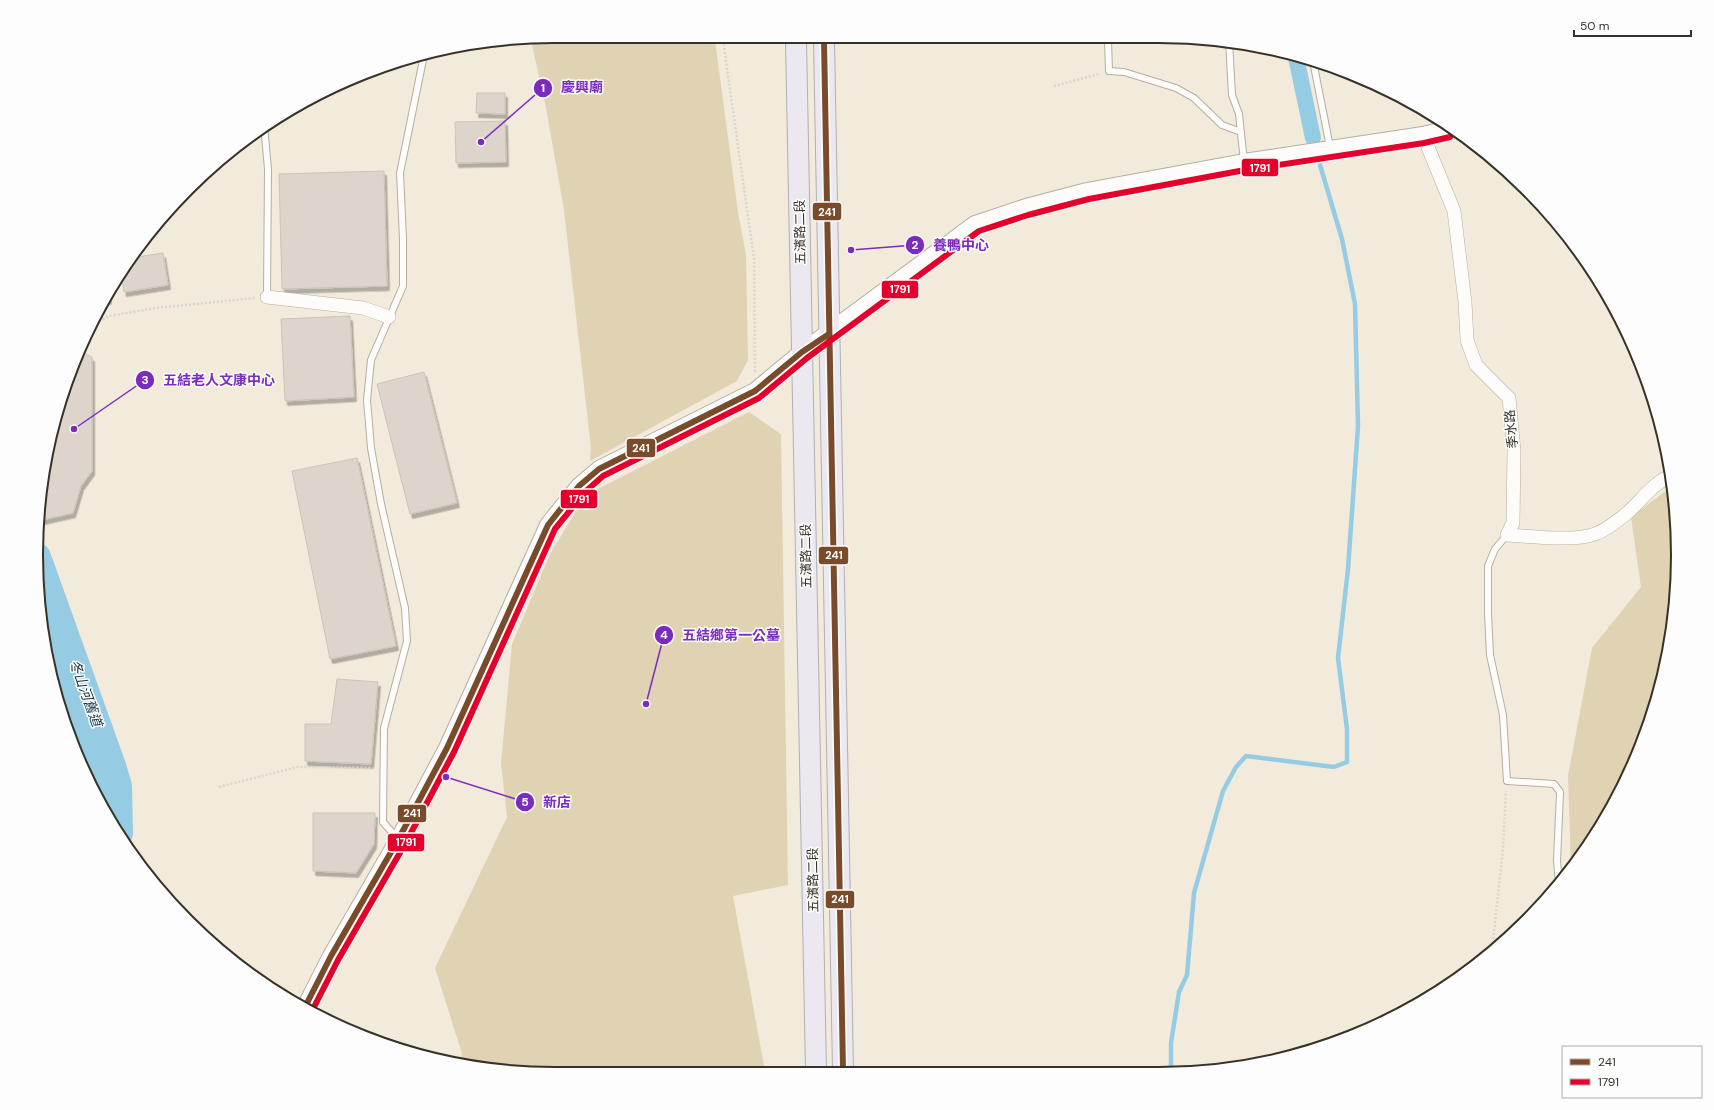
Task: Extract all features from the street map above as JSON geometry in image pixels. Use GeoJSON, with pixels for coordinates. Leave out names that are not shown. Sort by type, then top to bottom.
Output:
{"type":"FeatureCollection","features":[{"type":"Feature","properties":{"kind":"main road","name":"五濱路二段"},"geometry":{"type":"LineString","coordinates":[[796,43],[816,1067]]}},
{"type":"Feature","properties":{"kind":"main road","name":"五濱路二段"},"geometry":{"type":"LineString","coordinates":[[824,43],[843,1067]]}},
{"type":"Feature","properties":{"kind":"street"},"geometry":{"type":"LineString","coordinates":[[307,1002],[330,956],[398,840],[447,748],[548,525],[578,486],[599,469],[755,392],[802,352],[829,334],[975,224],[1087,191],[1244,162],[1423,135],[1444,130]]}},
{"type":"Feature","properties":{"kind":"street","name":"季水路"},"geometry":{"type":"LineString","coordinates":[[1423,135],[1454,211],[1465,302],[1467,340],[1476,365],[1509,398],[1514,451],[1514,523],[1507,535]]}},
{"type":"Feature","properties":{"kind":"street"},"geometry":{"type":"LineString","coordinates":[[267,297],[363,308],[389,317]]}},
{"type":"Feature","properties":{"kind":"street"},"geometry":{"type":"LineString","coordinates":[[1507,535],[1581,538],[1596,534],[1625,514],[1649,491],[1665,479]]}},
{"type":"Feature","properties":{"kind":"lane"},"geometry":{"type":"LineString","coordinates":[[1108,43],[1109,71],[1124,72],[1176,88],[1194,98],[1222,126],[1241,132]]}},
{"type":"Feature","properties":{"kind":"lane"},"geometry":{"type":"LineString","coordinates":[[1229,48],[1232,95],[1239,114],[1244,162]]}},
{"type":"Feature","properties":{"kind":"lane"},"geometry":{"type":"LineString","coordinates":[[398,840],[383,822],[384,728],[407,641],[405,608],[381,504],[371,448],[366,400],[371,360],[403,286],[403,239],[400,173],[423,60]]}},
{"type":"Feature","properties":{"kind":"lane"},"geometry":{"type":"LineString","coordinates":[[1314,67],[1330,149]]}},
{"type":"Feature","properties":{"kind":"lane"},"geometry":{"type":"LineString","coordinates":[[265,133],[268,169],[267,297]]}},
{"type":"Feature","properties":{"kind":"lane"},"geometry":{"type":"LineString","coordinates":[[1507,535],[1496,549],[1488,566],[1490,655],[1503,714],[1507,781],[1554,784],[1560,792],[1558,876]]}},
{"type":"Feature","properties":{"kind":"path"},"geometry":{"type":"LineString","coordinates":[[723,43],[754,259],[755,392]]}},
{"type":"Feature","properties":{"kind":"path"},"geometry":{"type":"LineString","coordinates":[[1054,86],[1109,71]]}},
{"type":"Feature","properties":{"kind":"path"},"geometry":{"type":"LineString","coordinates":[[101,320],[109,316],[156,308],[267,297]]}},
{"type":"Feature","properties":{"kind":"path"},"geometry":{"type":"LineString","coordinates":[[219,787],[297,768],[384,768]]}},
{"type":"Feature","properties":{"kind":"path"},"geometry":{"type":"LineString","coordinates":[[1493,943],[1503,850],[1507,781]]}},
{"type":"Feature","properties":{"kind":"shaded area"},"geometry":{"type":"Polygon","coordinates":[[[715,43],[738,212],[746,255],[748,360],[737,381],[590,461],[591,448],[564,210],[546,108],[532,44],[715,43]]]}},
{"type":"Feature","properties":{"kind":"shaded area"},"geometry":{"type":"Polygon","coordinates":[[[749,412],[781,434],[788,885],[733,896],[764,1067],[555,1067],[488,1063],[460,1058],[462,1054],[435,968],[507,817],[501,763],[512,644],[550,554],[586,495],[749,412]]]}},
{"type":"Feature","properties":{"kind":"shaded area"},"geometry":{"type":"Polygon","coordinates":[[[1667,490],[1671,555],[1667,622],[1654,688],[1632,751],[1602,811],[1571,859],[1568,776],[1592,648],[1641,587],[1631,517],[1667,490]]]}},
{"type":"Feature","properties":{"kind":"water"},"geometry":{"type":"Polygon","coordinates":[[[44,574],[112,766],[118,786],[119,822],[96,781],[82,751],[60,688],[47,622],[44,574]]]}},
{"type":"Feature","properties":{"kind":"building"},"geometry":{"type":"Polygon","coordinates":[[[477,93],[505,93],[505,114],[476,113],[477,93]]]}},
{"type":"Feature","properties":{"kind":"building"},"geometry":{"type":"Polygon","coordinates":[[[505,121],[506,162],[456,163],[455,122],[505,121]]]}},
{"type":"Feature","properties":{"kind":"building"},"geometry":{"type":"Polygon","coordinates":[[[384,171],[387,286],[282,289],[279,174],[384,171]]]}},
{"type":"Feature","properties":{"kind":"building"},"geometry":{"type":"Polygon","coordinates":[[[163,253],[168,285],[124,292],[122,282],[139,257],[163,253]]]}},
{"type":"Feature","properties":{"kind":"building"},"geometry":{"type":"Polygon","coordinates":[[[350,316],[354,397],[285,401],[281,319],[350,316]]]}},
{"type":"Feature","properties":{"kind":"building"},"geometry":{"type":"Polygon","coordinates":[[[85,353],[92,357],[92,471],[81,486],[73,513],[44,519],[47,488],[60,422],[70,390],[85,353]]]}},
{"type":"Feature","properties":{"kind":"building"},"geometry":{"type":"Polygon","coordinates":[[[424,372],[457,503],[410,514],[377,384],[424,372]]]}},
{"type":"Feature","properties":{"kind":"building"},"geometry":{"type":"Polygon","coordinates":[[[357,458],[396,646],[330,659],[292,471],[357,458]]]}},
{"type":"Feature","properties":{"kind":"building"},"geometry":{"type":"Polygon","coordinates":[[[337,679],[378,682],[371,764],[305,761],[305,724],[331,724],[337,679]]]}},
{"type":"Feature","properties":{"kind":"building"},"geometry":{"type":"Polygon","coordinates":[[[313,813],[375,813],[374,844],[356,873],[313,871],[313,813]]]}},
{"type":"Feature","properties":{"kind":"waterway"},"geometry":{"type":"LineString","coordinates":[[1297,62],[1313,138]]}},
{"type":"Feature","properties":{"kind":"waterway"},"geometry":{"type":"LineString","coordinates":[[1171,1067],[1171,1043],[1179,992],[1187,975],[1194,893],[1223,791],[1236,767],[1246,756],[1334,767],[1347,762],[1347,729],[1338,658],[1348,569],[1358,426],[1355,304],[1342,239],[1320,165]]}},
{"type":"Feature","properties":{"kind":"waterway","name":"冬山河舊道"},"geometry":{"type":"LineString","coordinates":[[44,575],[112,766],[118,786],[119,822]]}},
{"type":"Feature","properties":{"kind":"transit line","name":"241"},"geometry":{"type":"LineString","coordinates":[[824,43],[843,1067]]}},
{"type":"Feature","properties":{"kind":"transit line","name":"1791"},"geometry":{"type":"LineString","coordinates":[[314,1006],[338,960],[405,844],[454,752],[555,529],[585,492],[603,476],[759,398],[807,358],[979,231],[1028,215],[1089,199],[1245,170],[1424,143],[1450,137]]}},
{"type":"Feature","properties":{"kind":"transit line","name":"241"},"geometry":{"type":"LineString","coordinates":[[307,1002],[331,956],[398,840],[447,748],[548,525],[579,486],[599,469],[755,391],[802,352],[829,334]]}},
{"type":"Feature","properties":{"kind":"place","name":"慶興廟"},"geometry":{"type":"Point","coordinates":[481,142]}},
{"type":"Feature","properties":{"kind":"place","name":"養鴨中心"},"geometry":{"type":"Point","coordinates":[851,250]}},
{"type":"Feature","properties":{"kind":"place","name":"五結老人文康中心"},"geometry":{"type":"Point","coordinates":[74,429]}},
{"type":"Feature","properties":{"kind":"place","name":"五結鄉第一公墓"},"geometry":{"type":"Point","coordinates":[646,704]}},
{"type":"Feature","properties":{"kind":"place","name":"新店"},"geometry":{"type":"Point","coordinates":[446,777]}}]}
